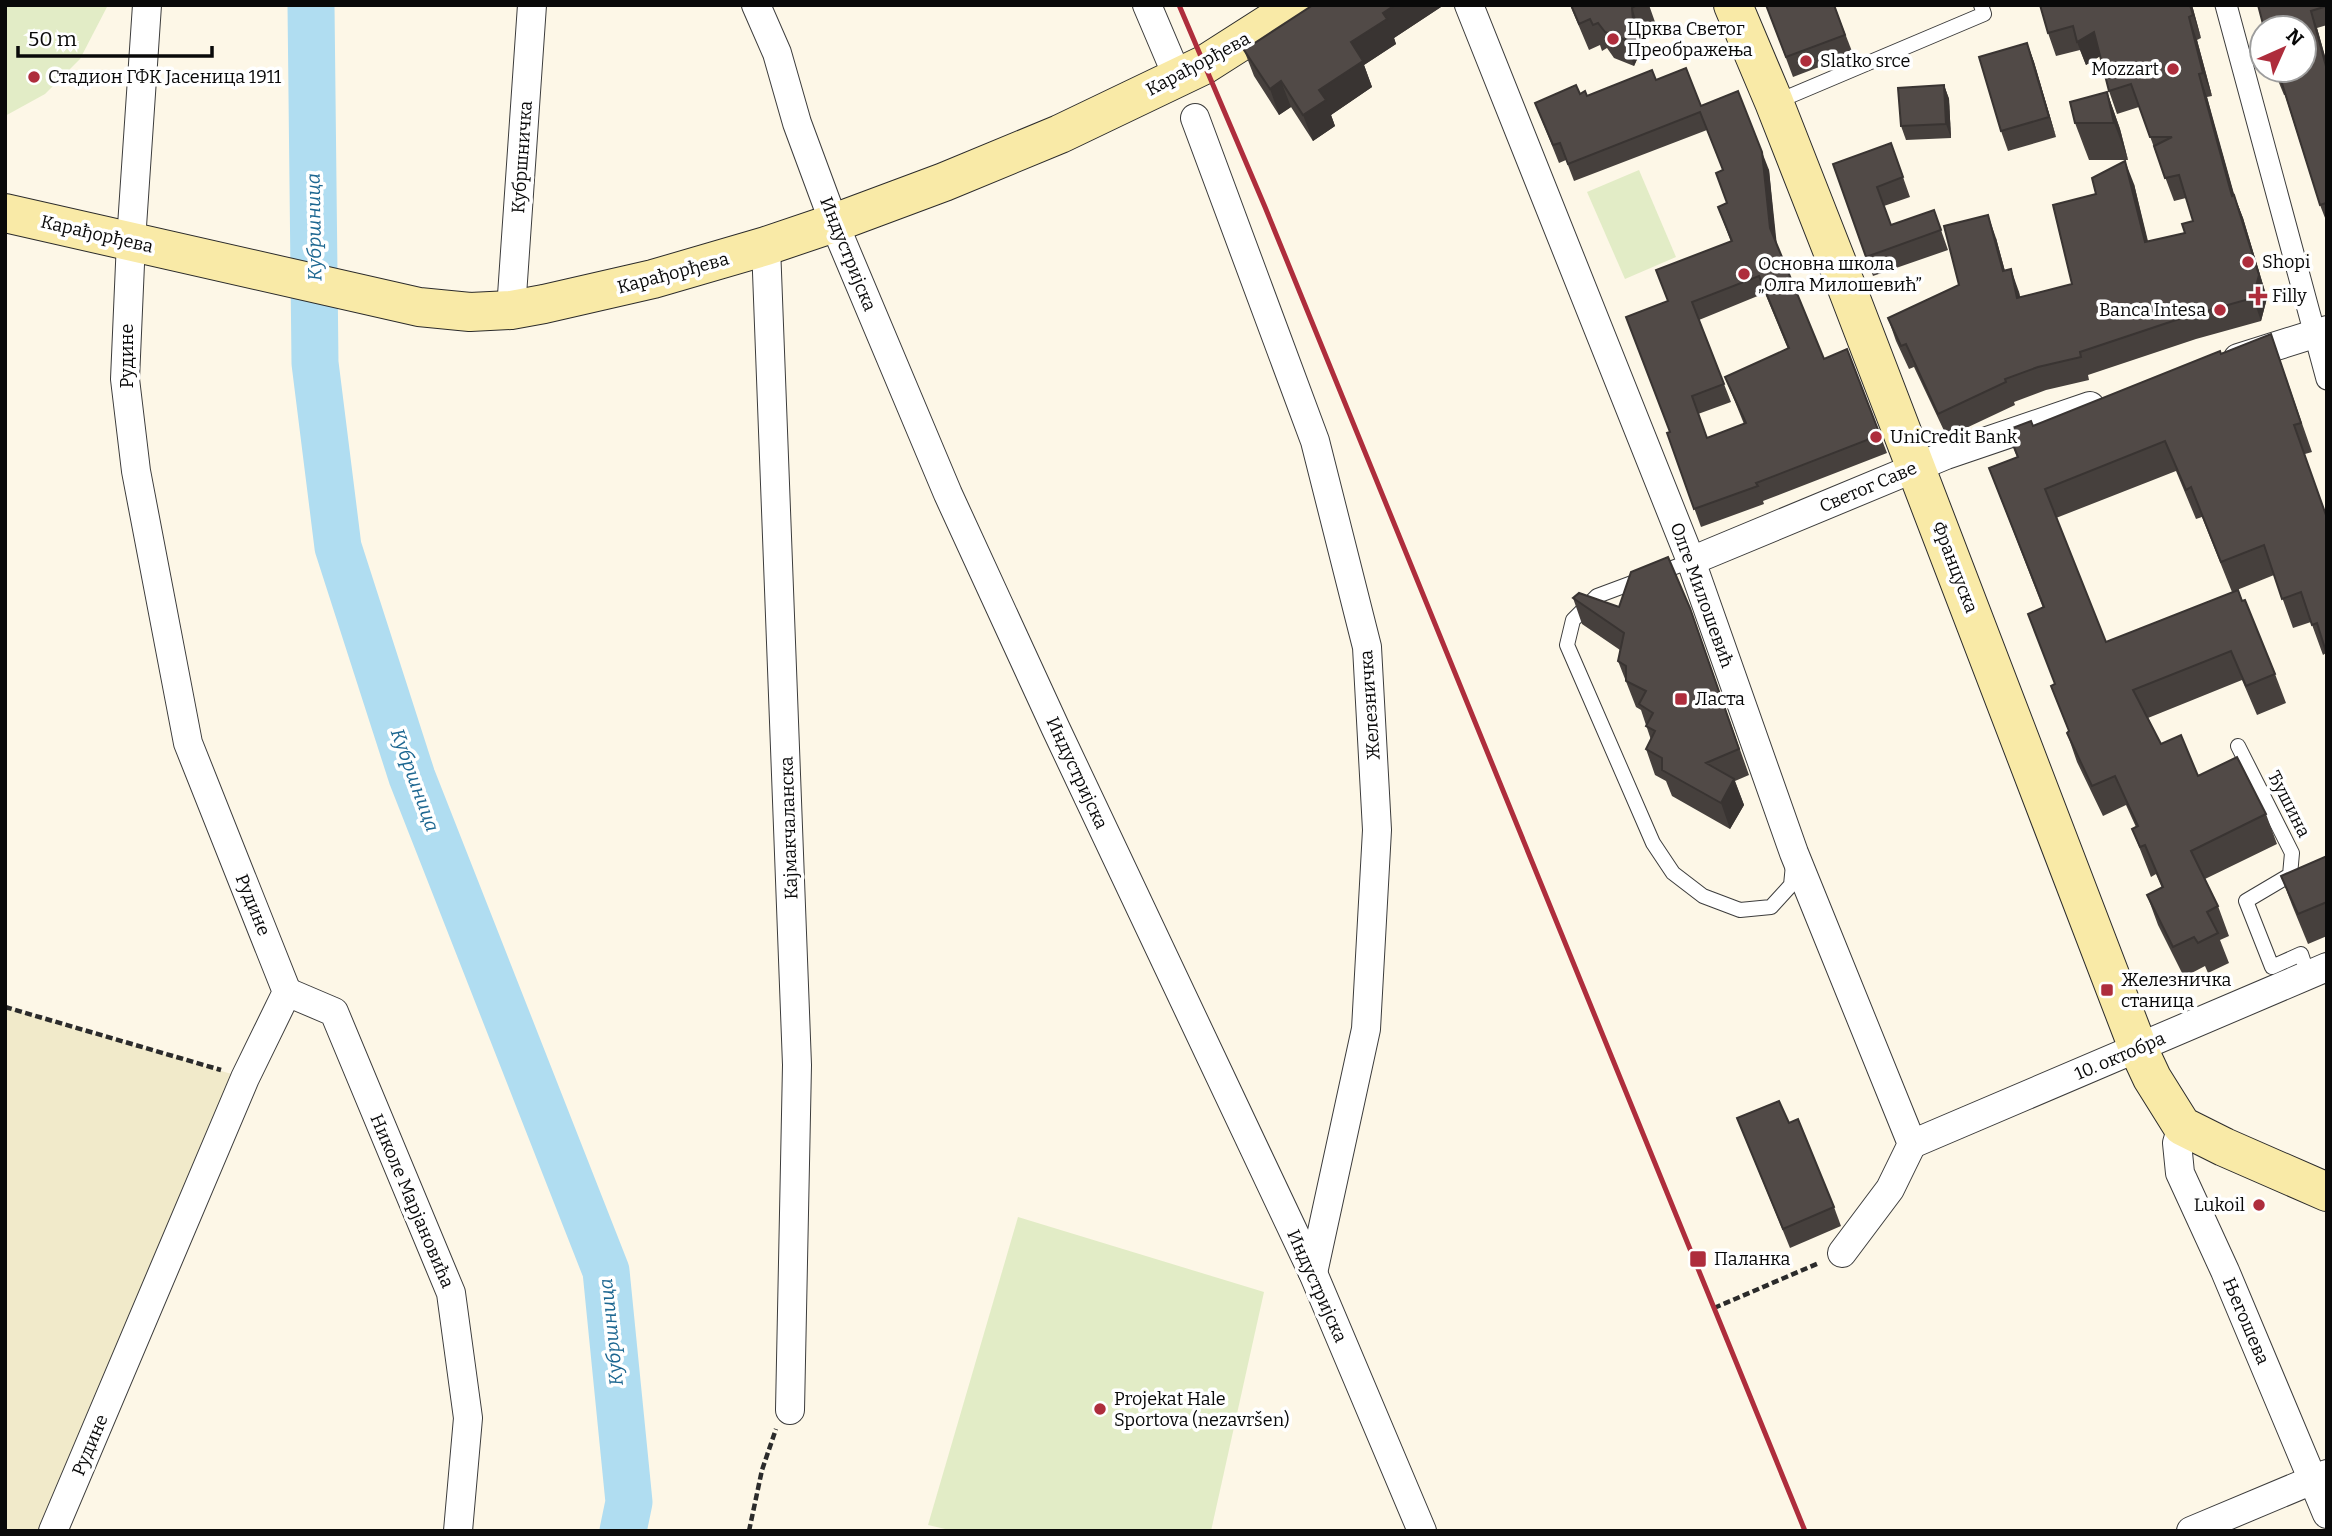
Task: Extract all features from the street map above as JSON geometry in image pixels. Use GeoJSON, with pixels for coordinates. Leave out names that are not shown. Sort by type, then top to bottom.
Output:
{"type":"FeatureCollection","features":[{"type":"Feature","properties":{"kind":"main road","name":"Карађорђева"},"geometry":{"type":"LineString","coordinates":[[5,213],[419,307],[470,312],[511,310],[653,279],[766,246],[944,183],[1178,78],[1238,45],[1298,5]]}},
{"type":"Feature","properties":{"kind":"main road","name":"Француска"},"geometry":{"type":"LineString","coordinates":[[1733,5],[1774,102],[1917,467],[2138,1048],[2152,1078],[2182,1126]]}},
{"type":"Feature","properties":{"kind":"main road"},"geometry":{"type":"LineString","coordinates":[[2182,1126],[2234,1152],[2327,1192]]}},
{"type":"Feature","properties":{"kind":"street","name":"Рудине"},"geometry":{"type":"LineString","coordinates":[[53,1531],[245,1078],[288,992],[188,743],[136,471],[125,379],[138,243],[147,5]]}},
{"type":"Feature","properties":{"kind":"street","name":"Кубршничка"},"geometry":{"type":"LineString","coordinates":[[511,310],[532,5]]}},
{"type":"Feature","properties":{"kind":"street","name":"Индустријска"},"geometry":{"type":"LineString","coordinates":[[756,5],[777,53],[797,123],[834,223],[960,519],[1313,1273],[1422,1531]]}},
{"type":"Feature","properties":{"kind":"street"},"geometry":{"type":"LineString","coordinates":[[1147,5],[1178,78]]}},
{"type":"Feature","properties":{"kind":"street","name":"Олге Милошевић"},"geometry":{"type":"LineString","coordinates":[[1469,5],[1691,561],[1794,853],[1912,1144]]}},
{"type":"Feature","properties":{"kind":"street"},"geometry":{"type":"LineString","coordinates":[[2226,5],[2320,332],[2327,379]]}},
{"type":"Feature","properties":{"kind":"street","name":"Железничка"},"geometry":{"type":"LineString","coordinates":[[1195,118],[1315,441],[1367,647],[1377,830],[1366,1029],[1313,1273]]}},
{"type":"Feature","properties":{"kind":"street","name":"Кајмакчаланска"},"geometry":{"type":"LineString","coordinates":[[766,246],[797,1065],[790,1410]]}},
{"type":"Feature","properties":{"kind":"street"},"geometry":{"type":"LineString","coordinates":[[2209,368],[2320,332]]}},
{"type":"Feature","properties":{"kind":"street","name":"Светог Саве"},"geometry":{"type":"LineString","coordinates":[[1691,561],[1985,440],[2117,398]]}},
{"type":"Feature","properties":{"kind":"street","name":"10. октобра"},"geometry":{"type":"LineString","coordinates":[[1912,1144],[2317,971]]}},
{"type":"Feature","properties":{"kind":"street","name":"Николе Марјановића"},"geometry":{"type":"LineString","coordinates":[[288,992],[334,1012],[451,1293],[468,1418],[457,1531]]}},
{"type":"Feature","properties":{"kind":"street","name":"Његошева"},"geometry":{"type":"LineString","coordinates":[[2182,1126],[2177,1143],[2180,1173],[2320,1477],[2327,1514]]}},
{"type":"Feature","properties":{"kind":"street"},"geometry":{"type":"LineString","coordinates":[[1842,1253],[1890,1189],[1912,1144]]}},
{"type":"Feature","properties":{"kind":"street"},"geometry":{"type":"LineString","coordinates":[[2191,1531],[2320,1477]]}},
{"type":"Feature","properties":{"kind":"lane"},"geometry":{"type":"LineString","coordinates":[[1774,102],[1984,14],[1981,5]]}},
{"type":"Feature","properties":{"kind":"lane"},"geometry":{"type":"LineString","coordinates":[[1691,561],[1597,596],[1573,620],[1567,645],[1653,844],[1673,873],[1703,896],[1740,910],[1771,907],[1791,885],[1794,853]]}},
{"type":"Feature","properties":{"kind":"lane","name":"Ђушина"},"geometry":{"type":"LineString","coordinates":[[2238,746],[2292,853],[2290,875],[2246,901],[2272,967],[2301,954],[2317,971]]}},
{"type":"Feature","properties":{"kind":"path"},"geometry":{"type":"LineString","coordinates":[[5,1007],[245,1078]]}},
{"type":"Feature","properties":{"kind":"path"},"geometry":{"type":"LineString","coordinates":[[1714,1308],[1842,1253]]}},
{"type":"Feature","properties":{"kind":"path"},"geometry":{"type":"LineString","coordinates":[[749,1531],[762,1470],[780,1419],[790,1410]]}},
{"type":"Feature","properties":{"kind":"shaded area"},"geometry":{"type":"Polygon","coordinates":[[[5,1007],[245,1078],[53,1531],[5,1531],[5,1007]]]}},
{"type":"Feature","properties":{"kind":"green space","name":"Стадион ГФК Јасеница 1911"},"geometry":{"type":"Polygon","coordinates":[[[5,5],[108,5],[80,59],[45,94],[5,116],[5,5]]]}},
{"type":"Feature","properties":{"kind":"green space"},"geometry":{"type":"Polygon","coordinates":[[[1639,170],[1676,257],[1625,279],[1587,192],[1639,170]]]}},
{"type":"Feature","properties":{"kind":"green space","name":"Projekat Hale Sportova (nezavršen)"},"geometry":{"type":"Polygon","coordinates":[[[1018,1217],[1264,1292],[1211,1531],[954,1531],[928,1525],[1018,1217]]]}},
{"type":"Feature","properties":{"kind":"building"},"geometry":{"type":"Polygon","coordinates":[[[1313,5],[1395,5],[1383,13],[1387,19],[1351,42],[1363,61],[1319,90],[1326,100],[1303,115],[1281,81],[1270,89],[1244,50],[1313,5]]]}},
{"type":"Feature","properties":{"kind":"building"},"geometry":{"type":"Polygon","coordinates":[[[1571,5],[1637,5],[1632,8],[1633,20],[1625,40],[1605,32],[1598,23],[1593,25],[1590,19],[1579,24],[1571,5]]]}},
{"type":"Feature","properties":{"kind":"building"},"geometry":{"type":"Polygon","coordinates":[[[1766,5],[1834,5],[1845,35],[1786,57],[1766,5]]]}},
{"type":"Feature","properties":{"kind":"building"},"geometry":{"type":"Polygon","coordinates":[[[2040,5],[2190,5],[2193,15],[2189,17],[2203,73],[2199,74],[2232,196],[2234,195],[2259,275],[2253,298],[2188,316],[2080,352],[2081,357],[2038,367],[2005,379],[2006,382],[1938,414],[1906,344],[1901,346],[1888,318],[1959,285],[1944,226],[1988,215],[2003,271],[2011,269],[2017,298],[2072,284],[2053,205],[2096,194],[2092,178],[2125,161],[2145,242],[2185,233],[2182,224],[2193,221],[2179,175],[2165,178],[2154,146],[2172,137],[2150,137],[2131,84],[2109,91],[2094,32],[2077,42],[2073,26],[2048,33],[2040,5]]]}},
{"type":"Feature","properties":{"kind":"building"},"geometry":{"type":"Polygon","coordinates":[[[2258,5],[2327,5],[2311,11],[2312,14],[2260,14],[2258,5]]]}},
{"type":"Feature","properties":{"kind":"building"},"geometry":{"type":"Polygon","coordinates":[[[2318,37],[2327,70],[2327,206],[2326,203],[2320,205],[2282,84],[2318,84],[2318,37]]]}},
{"type":"Feature","properties":{"kind":"building"},"geometry":{"type":"Polygon","coordinates":[[[2027,43],[2049,117],[2001,131],[1979,57],[2027,43]]]}},
{"type":"Feature","properties":{"kind":"building"},"geometry":{"type":"Polygon","coordinates":[[[1686,68],[1701,106],[1738,91],[1762,152],[1770,228],[1824,359],[1847,349],[1880,435],[1756,483],[1758,486],[1694,509],[1667,433],[1670,432],[1626,317],[1668,301],[1656,270],[1732,241],[1718,207],[1727,203],[1716,173],[1723,170],[1700,112],[1568,164],[1560,143],[1553,145],[1535,103],[1576,85],[1580,94],[1585,91],[1587,96],[1652,70],[1656,80],[1686,68]],[[1759,276],[1692,302],[1724,384],[1692,396],[1707,438],[1746,423],[1725,377],[1789,348],[1759,276]]]}},
{"type":"Feature","properties":{"kind":"building"},"geometry":{"type":"Polygon","coordinates":[[[1944,85],[1946,124],[1901,126],[1898,88],[1944,85]]]}},
{"type":"Feature","properties":{"kind":"building"},"geometry":{"type":"Polygon","coordinates":[[[2107,92],[2114,123],[2075,123],[2070,102],[2107,92]]]}},
{"type":"Feature","properties":{"kind":"building"},"geometry":{"type":"Polygon","coordinates":[[[1891,143],[1903,177],[1877,187],[1891,225],[1934,210],[1941,230],[1866,257],[1833,164],[1891,143]]]}},
{"type":"Feature","properties":{"kind":"building"},"geometry":{"type":"Polygon","coordinates":[[[2271,334],[2301,423],[2294,425],[2327,518],[2327,655],[2317,623],[2312,625],[2301,592],[2282,599],[2264,545],[2221,562],[2191,487],[2186,490],[2165,441],[2045,489],[2106,642],[2238,590],[2242,601],[2245,600],[2275,674],[2246,686],[2231,651],[2133,690],[2161,744],[2181,735],[2198,776],[2237,757],[2266,814],[2191,851],[2218,906],[2207,912],[2218,933],[2198,943],[2194,937],[2173,947],[2147,895],[2163,887],[2145,845],[2140,847],[2132,829],[2138,826],[2115,776],[2092,786],[2067,733],[2069,731],[2051,686],[2055,684],[2028,614],[2044,607],[1989,468],[2018,457],[2007,430],[2031,421],[2033,426],[2220,351],[2221,354],[2271,334]]]}},
{"type":"Feature","properties":{"kind":"building","name":"Ласта"},"geometry":{"type":"Polygon","coordinates":[[[1668,557],[1690,608],[1739,749],[1706,763],[1734,779],[1721,803],[1662,770],[1662,758],[1646,749],[1655,731],[1646,726],[1653,713],[1639,704],[1646,691],[1626,681],[1626,666],[1618,661],[1624,633],[1573,598],[1579,593],[1619,607],[1631,572],[1668,557]]]}},
{"type":"Feature","properties":{"kind":"building"},"geometry":{"type":"Polygon","coordinates":[[[2327,856],[2327,902],[2298,914],[2281,876],[2327,856]]]}},
{"type":"Feature","properties":{"kind":"building"},"geometry":{"type":"Polygon","coordinates":[[[1779,1101],[1789,1123],[1798,1119],[1834,1207],[1783,1229],[1737,1118],[1779,1101]]]}},
{"type":"Feature","properties":{"kind":"waterway","name":"Кубршница"},"geometry":{"type":"LineString","coordinates":[[311,5],[315,363],[338,547],[412,777],[606,1271],[629,1502],[623,1531]]}},
{"type":"Feature","properties":{"kind":"railway"},"geometry":{"type":"LineString","coordinates":[[1179,5],[1265,207],[1805,1531]]}},
{"type":"Feature","properties":{"kind":"place","name":"Црква Светог Преображења"},"geometry":{"type":"Point","coordinates":[1613,39]}},
{"type":"Feature","properties":{"kind":"place","name":"Slatko srce"},"geometry":{"type":"Point","coordinates":[1806,61]}},
{"type":"Feature","properties":{"kind":"place","name":"Mozzart"},"geometry":{"type":"Point","coordinates":[2173,69]}},
{"type":"Feature","properties":{"kind":"place","name":"Стадион ГФК Јасеница 1911"},"geometry":{"type":"Point","coordinates":[34,77]}},
{"type":"Feature","properties":{"kind":"place","name":"Shopi"},"geometry":{"type":"Point","coordinates":[2248,262]}},
{"type":"Feature","properties":{"kind":"place","name":"Основна школа „Олга Милошевић”"},"geometry":{"type":"Point","coordinates":[1744,274]}},
{"type":"Feature","properties":{"kind":"place","name":"Filly"},"geometry":{"type":"Point","coordinates":[2258,296]}},
{"type":"Feature","properties":{"kind":"place","name":"Banca Intesa"},"geometry":{"type":"Point","coordinates":[2220,310]}},
{"type":"Feature","properties":{"kind":"place","name":"UniCredit Bank"},"geometry":{"type":"Point","coordinates":[1876,437]}},
{"type":"Feature","properties":{"kind":"place","name":"Ласта"},"geometry":{"type":"Point","coordinates":[1681,699]}},
{"type":"Feature","properties":{"kind":"place","name":"Железничка станица"},"geometry":{"type":"Point","coordinates":[2107,990]}},
{"type":"Feature","properties":{"kind":"place","name":"Lukoil"},"geometry":{"type":"Point","coordinates":[2259,1205]}},
{"type":"Feature","properties":{"kind":"place","name":"Паланка"},"geometry":{"type":"Point","coordinates":[1698,1259]}},
{"type":"Feature","properties":{"kind":"place","name":"Projekat Hale Sportova (nezavršen)"},"geometry":{"type":"Point","coordinates":[1100,1409]}}]}
